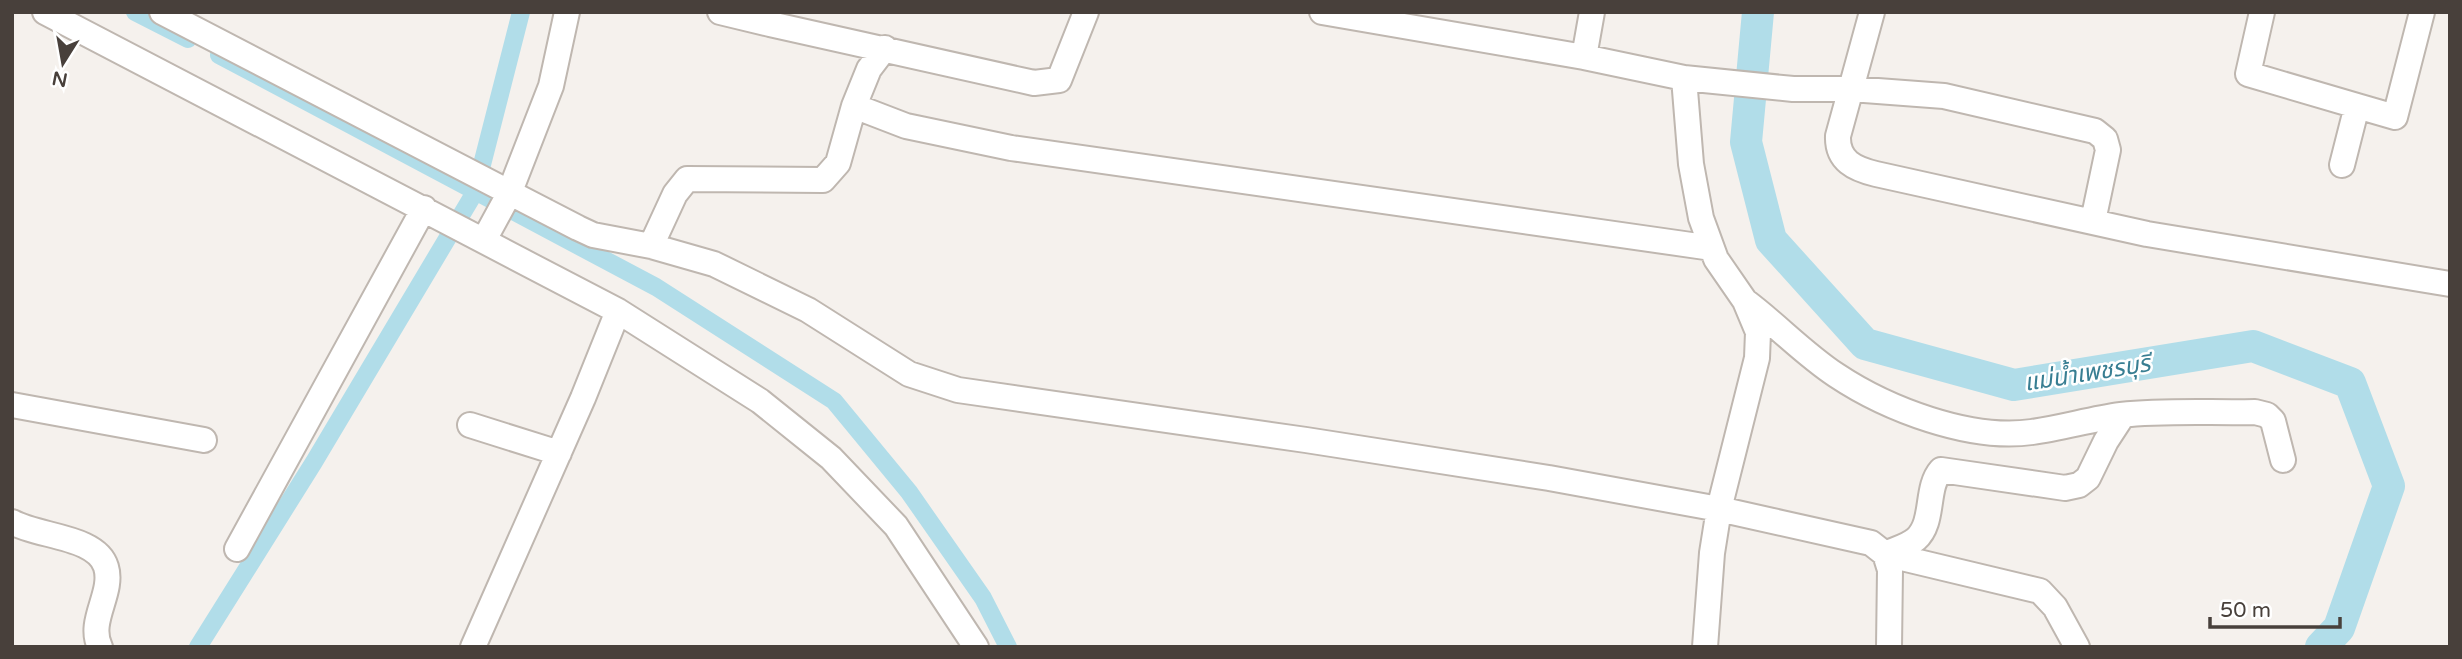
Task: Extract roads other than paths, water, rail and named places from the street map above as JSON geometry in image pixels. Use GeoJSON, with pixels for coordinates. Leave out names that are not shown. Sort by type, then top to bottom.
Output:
{"type":"FeatureCollection","features":[{"type":"Feature","properties":{"kind":"street"},"geometry":{"type":"LineString","coordinates":[[45,12],[618,311],[760,401],[831,458],[896,526],[976,647]]}},
{"type":"Feature","properties":{"kind":"street"},"geometry":{"type":"LineString","coordinates":[[162,12],[593,235],[652,246],[714,264],[747,279],[808,310],[909,374],[958,390],[1549,478],[1719,509],[1861,540],[1871,543],[1885,554],[2040,591],[2055,607],[2077,647]]}},
{"type":"Feature","properties":{"kind":"street"},"geometry":{"type":"LineString","coordinates":[[477,236],[551,86],[567,12]]}},
{"type":"Feature","properties":{"kind":"street"},"geometry":{"type":"LineString","coordinates":[[720,12],[768,18],[1034,83],[1059,80],[1086,12]]}},
{"type":"Feature","properties":{"kind":"street"},"geometry":{"type":"LineString","coordinates":[[1322,12],[1584,57],[1684,78],[1793,89],[1851,89],[1944,96],[2095,131],[2105,139],[2108,150],[2093,221]]}},
{"type":"Feature","properties":{"kind":"street"},"geometry":{"type":"LineString","coordinates":[[1584,57],[1592,12]]}},
{"type":"Feature","properties":{"kind":"street"},"geometry":{"type":"LineString","coordinates":[[1872,12],[1838,143],[1842,156],[1851,165],[1875,174],[2147,233],[2450,284]]}},
{"type":"Feature","properties":{"kind":"street"},"geometry":{"type":"LineString","coordinates":[[2262,12],[2248,74],[2395,117],[2422,12]]}},
{"type":"Feature","properties":{"kind":"street"},"geometry":{"type":"LineString","coordinates":[[652,246],[675,194],[687,179],[823,180],[838,163],[854,106],[869,69],[886,48]]}},
{"type":"Feature","properties":{"kind":"street"},"geometry":{"type":"LineString","coordinates":[[1684,78],[1696,192],[1712,248],[1725,274],[1745,301],[1758,332],[1759,345],[1719,509],[1712,553],[1705,647]]}},
{"type":"Feature","properties":{"kind":"street"},"geometry":{"type":"LineString","coordinates":[[854,106],[906,126],[1011,148],[1712,248]]}},
{"type":"Feature","properties":{"kind":"street"},"geometry":{"type":"LineString","coordinates":[[2342,165],[2357,106]]}},
{"type":"Feature","properties":{"kind":"street"},"geometry":{"type":"LineString","coordinates":[[237,549],[428,211]]}},
{"type":"Feature","properties":{"kind":"street"},"geometry":{"type":"LineString","coordinates":[[1745,301],[1835,374],[1872,395],[1928,419],[1961,428],[2005,433],[2031,432],[2123,415],[2255,412],[2267,415],[2273,421],[2283,460]]}},
{"type":"Feature","properties":{"kind":"street"},"geometry":{"type":"LineString","coordinates":[[472,647],[559,453],[618,311]]}},
{"type":"Feature","properties":{"kind":"street"},"geometry":{"type":"LineString","coordinates":[[12,405],[204,440]]}},
{"type":"Feature","properties":{"kind":"street"},"geometry":{"type":"LineString","coordinates":[[1885,554],[1919,537],[1925,524],[1934,478],[1941,470],[1993,480],[2065,488],[2079,485],[2088,478],[2106,441],[2123,415]]}},
{"type":"Feature","properties":{"kind":"street"},"geometry":{"type":"LineString","coordinates":[[470,425],[559,453]]}},
{"type":"Feature","properties":{"kind":"street"},"geometry":{"type":"LineString","coordinates":[[12,522],[26,530],[82,544],[101,557],[107,575],[96,631],[100,647]]}},
{"type":"Feature","properties":{"kind":"street"},"geometry":{"type":"LineString","coordinates":[[1885,554],[1890,570],[1889,647]]}},
{"type":"Feature","properties":{"kind":"waterway"},"geometry":{"type":"LineString","coordinates":[[135,12],[188,39]]}},
{"type":"Feature","properties":{"kind":"waterway"},"geometry":{"type":"LineString","coordinates":[[198,647],[314,462],[475,192],[521,12]]}},
{"type":"Feature","properties":{"kind":"waterway","name":"แม่น้ำเพชรบุรี"},"geometry":{"type":"LineString","coordinates":[[1758,12],[1746,142],[1771,240],[1865,344],[2014,385],[2253,346],[2350,383],[2389,486],[2339,628],[2321,647]]}},
{"type":"Feature","properties":{"kind":"waterway"},"geometry":{"type":"LineString","coordinates":[[219,55],[656,287],[834,401],[909,492],[983,598],[1008,647]]}}]}
